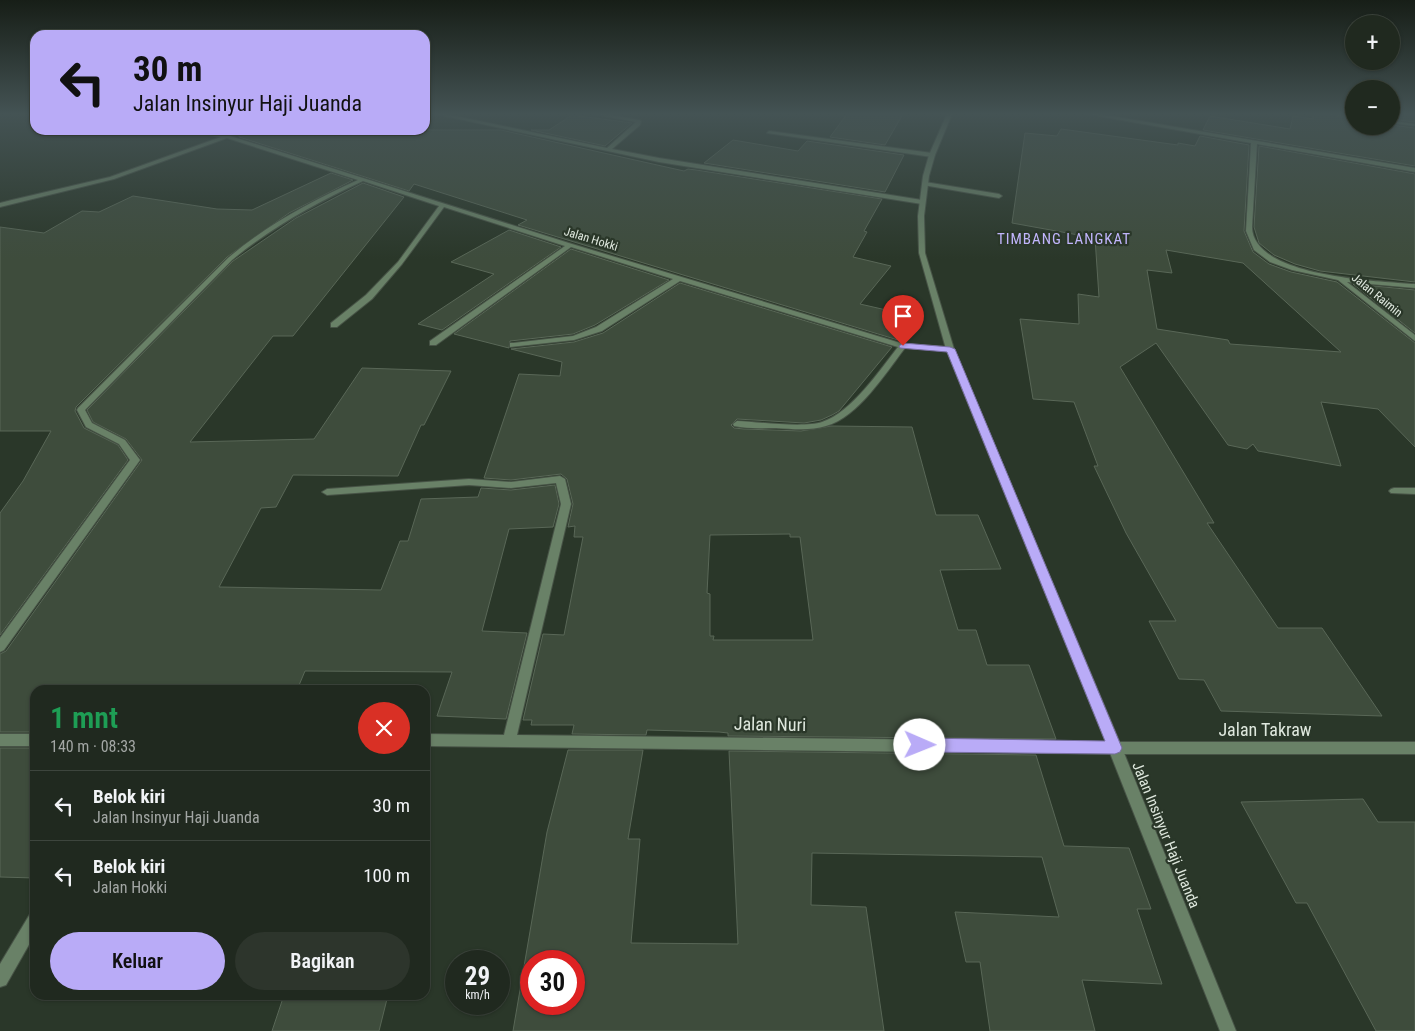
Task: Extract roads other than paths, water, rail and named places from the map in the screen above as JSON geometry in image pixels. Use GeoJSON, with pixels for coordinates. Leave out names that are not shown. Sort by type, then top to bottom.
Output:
{"type":"FeatureCollection","features":[{"type":"Feature","properties":{"kind":"street"},"geometry":{"type":"LineString","coordinates":[[0,205],[27,196],[109,179],[157,162]]}},
{"type":"Feature","properties":{"kind":"street","name":"Jalan Hokki"},"geometry":{"type":"LineString","coordinates":[[309,162],[570,245],[903,346],[950,349]]}},
{"type":"Feature","properties":{"kind":"street"},"geometry":{"type":"LineString","coordinates":[[680,162],[922,202]]}},
{"type":"Feature","properties":{"kind":"street","name":"Jalan Insinyur Haji Juanda"},"geometry":{"type":"LineString","coordinates":[[930,162],[922,202],[922,253],[950,349],[1115,748],[1228,1031]]}},
{"type":"Feature","properties":{"kind":"street","name":"Jalan Raimin"},"geometry":{"type":"LineString","coordinates":[[1253,162],[1249,235],[1257,249],[1272,260],[1294,270],[1340,279],[1415,339]]}},
{"type":"Feature","properties":{"kind":"street"},"geometry":{"type":"LineString","coordinates":[[1368,162],[1415,170]]}},
{"type":"Feature","properties":{"kind":"street"},"geometry":{"type":"LineString","coordinates":[[0,647],[135,460],[122,442],[89,425],[82,410],[230,259],[252,239],[297,210],[364,179]]}},
{"type":"Feature","properties":{"kind":"street"},"geometry":{"type":"LineString","coordinates":[[925,184],[999,196]]}},
{"type":"Feature","properties":{"kind":"street"},"geometry":{"type":"LineString","coordinates":[[334,325],[369,297],[400,263],[443,204]]}},
{"type":"Feature","properties":{"kind":"street"},"geometry":{"type":"LineString","coordinates":[[433,343],[570,245]]}},
{"type":"Feature","properties":{"kind":"street"},"geometry":{"type":"LineString","coordinates":[[513,345],[574,338],[599,329],[679,278]]}},
{"type":"Feature","properties":{"kind":"street"},"geometry":{"type":"LineString","coordinates":[[1340,279],[1415,286]]}},
{"type":"Feature","properties":{"kind":"street"},"geometry":{"type":"LineString","coordinates":[[737,424],[824,425],[847,410],[903,346]]}},
{"type":"Feature","properties":{"kind":"street"},"geometry":{"type":"LineString","coordinates":[[327,492],[469,482],[511,485],[560,479],[566,504],[510,739]]}},
{"type":"Feature","properties":{"kind":"street"},"geometry":{"type":"LineString","coordinates":[[1394,491],[1415,491]]}},
{"type":"Feature","properties":{"kind":"street","name":"Jalan Nuri"},"geometry":{"type":"LineString","coordinates":[[430,740],[510,739],[1115,748]]}},
{"type":"Feature","properties":{"kind":"street"},"geometry":{"type":"LineString","coordinates":[[0,740],[30,740]]}},
{"type":"Feature","properties":{"kind":"street","name":"Jalan Takraw"},"geometry":{"type":"LineString","coordinates":[[1115,748],[1415,748]]}},
{"type":"Feature","properties":{"kind":"street"},"geometry":{"type":"LineString","coordinates":[[0,979],[30,928]]}},
{"type":"Feature","properties":{"kind":"district","name":"TIMBANG LANGKAT"},"geometry":{"type":"Point","coordinates":[1064,239]}}]}
